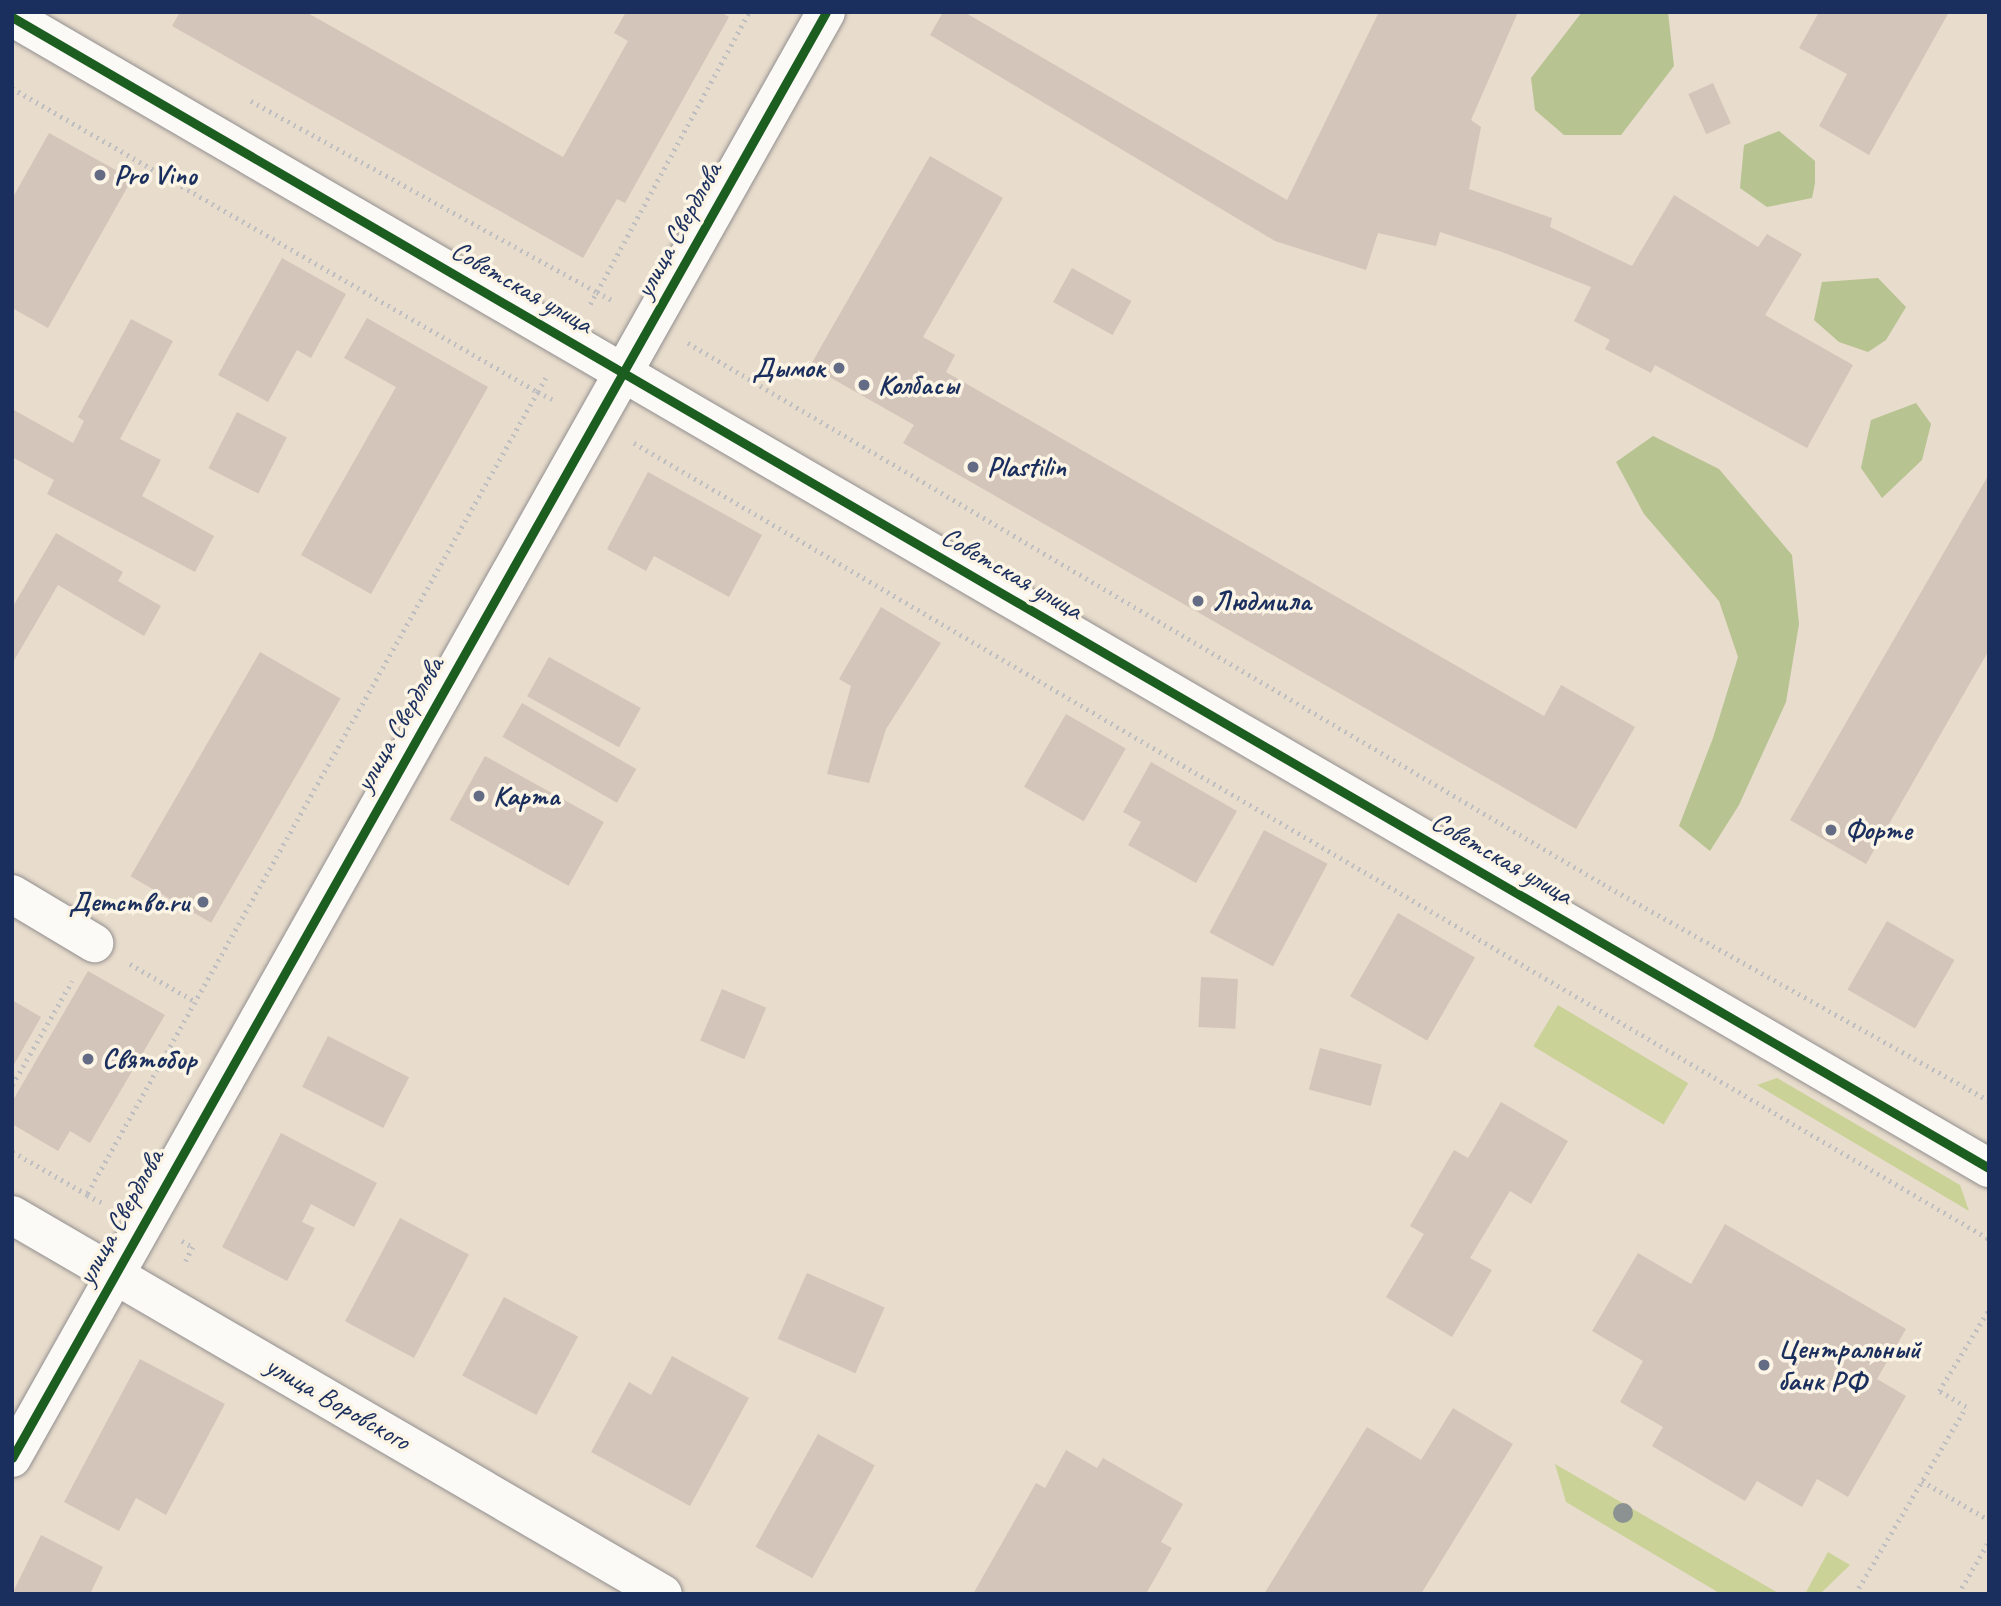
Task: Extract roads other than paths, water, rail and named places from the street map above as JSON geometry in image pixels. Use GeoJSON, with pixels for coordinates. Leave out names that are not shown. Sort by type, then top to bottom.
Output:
{"type":"FeatureCollection","features":[{"type":"Feature","properties":{"kind":"street","name":"улица Свердлова"},"geometry":{"type":"LineString","coordinates":[[12,1458],[826,12]]}},
{"type":"Feature","properties":{"kind":"street","name":"Советская улица"},"geometry":{"type":"LineString","coordinates":[[12,17],[1989,1168]]}},
{"type":"Feature","properties":{"kind":"street"},"geometry":{"type":"LineString","coordinates":[[12,894],[94,943]]}},
{"type":"Feature","properties":{"kind":"street","name":"улица Воровского"},"geometry":{"type":"LineString","coordinates":[[12,1215],[115,1272],[663,1594]]}},
{"type":"Feature","properties":{"kind":"place","name":"Pro Vino"},"geometry":{"type":"Point","coordinates":[100,175]}},
{"type":"Feature","properties":{"kind":"place","name":"Дымок"},"geometry":{"type":"Point","coordinates":[839,368]}},
{"type":"Feature","properties":{"kind":"place","name":"Колбасы"},"geometry":{"type":"Point","coordinates":[864,385]}},
{"type":"Feature","properties":{"kind":"place","name":"Plastilin"},"geometry":{"type":"Point","coordinates":[973,467]}},
{"type":"Feature","properties":{"kind":"place","name":"Людмила"},"geometry":{"type":"Point","coordinates":[1198,601]}},
{"type":"Feature","properties":{"kind":"place","name":"Карта"},"geometry":{"type":"Point","coordinates":[479,796]}},
{"type":"Feature","properties":{"kind":"place","name":"Форте"},"geometry":{"type":"Point","coordinates":[1831,830]}},
{"type":"Feature","properties":{"kind":"place","name":"Детство.ru"},"geometry":{"type":"Point","coordinates":[203,902]}},
{"type":"Feature","properties":{"kind":"place","name":"Святобор"},"geometry":{"type":"Point","coordinates":[88,1059]}},
{"type":"Feature","properties":{"kind":"place","name":"Центральный банк РФ"},"geometry":{"type":"Point","coordinates":[1764,1365]}}]}
